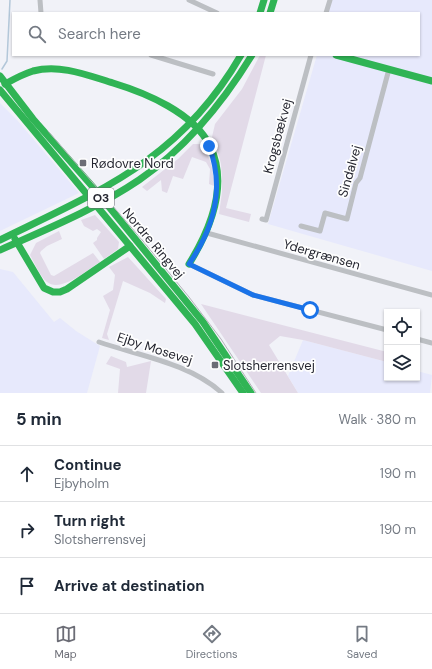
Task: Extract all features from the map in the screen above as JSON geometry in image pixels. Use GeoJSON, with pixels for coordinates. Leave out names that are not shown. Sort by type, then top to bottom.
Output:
{"type":"FeatureCollection","features":[{"type":"Feature","properties":{"kind":"street"},"geometry":{"type":"LineString","coordinates":[[40,0],[41,12]]}},
{"type":"Feature","properties":{"kind":"street"},"geometry":{"type":"LineString","coordinates":[[189,0],[215,12]]}},
{"type":"Feature","properties":{"kind":"street"},"geometry":{"type":"LineString","coordinates":[[260,12],[264,0]]}},
{"type":"Feature","properties":{"kind":"street"},"geometry":{"type":"LineString","coordinates":[[270,12],[274,0]]}},
{"type":"Feature","properties":{"kind":"street"},"geometry":{"type":"LineString","coordinates":[[326,12],[330,0]]}},
{"type":"Feature","properties":{"kind":"street"},"geometry":{"type":"LineString","coordinates":[[154,56],[213,74]]}},
{"type":"Feature","properties":{"kind":"street"},"geometry":{"type":"LineString","coordinates":[[0,240],[71,206],[114,183],[152,158],[191,124],[221,88],[240,56]]}},
{"type":"Feature","properties":{"kind":"street"},"geometry":{"type":"LineString","coordinates":[[0,250],[77,214],[119,192],[166,159],[198,130],[228,92],[251,56]]}},
{"type":"Feature","properties":{"kind":"street","name":"Krogsbækvej"},"geometry":{"type":"LineString","coordinates":[[262,219],[266,220],[311,56]]}},
{"type":"Feature","properties":{"kind":"street"},"geometry":{"type":"LineString","coordinates":[[340,56],[432,81]]}},
{"type":"Feature","properties":{"kind":"street"},"geometry":{"type":"LineString","coordinates":[[5,84],[22,74],[32,71],[54,68],[64,69],[145,94],[168,105],[198,130],[209,146],[216,171],[217,189],[215,205],[207,233],[189,264],[253,295],[384,329]]}},
{"type":"Feature","properties":{"kind":"street","name":"Sindalvej"},"geometry":{"type":"LineString","coordinates":[[301,226],[320,231],[326,213],[347,219],[356,183],[360,178],[389,69]]}},
{"type":"Feature","properties":{"kind":"street","name":"Nordre Ringvej"},"geometry":{"type":"LineString","coordinates":[[0,76],[33,119],[92,186],[203,322],[250,393]]}},
{"type":"Feature","properties":{"kind":"street"},"geometry":{"type":"LineString","coordinates":[[198,130],[199,120],[224,88],[228,81],[228,76]]}},
{"type":"Feature","properties":{"kind":"street","name":"Nordre Ringvej"},"geometry":{"type":"LineString","coordinates":[[0,90],[195,324],[243,393]]}},
{"type":"Feature","properties":{"kind":"street"},"geometry":{"type":"LineString","coordinates":[[129,186],[188,134],[191,124]]}},
{"type":"Feature","properties":{"kind":"street","name":"Ydergrænsen"},"geometry":{"type":"LineString","coordinates":[[207,233],[432,295]]}},
{"type":"Feature","properties":{"kind":"street"},"geometry":{"type":"LineString","coordinates":[[12,234],[44,288],[53,292],[60,292],[72,286],[130,246]]}},
{"type":"Feature","properties":{"kind":"street"},"geometry":{"type":"LineString","coordinates":[[420,340],[432,343]]}},
{"type":"Feature","properties":{"kind":"street","name":"Ejby Mosevej"},"geometry":{"type":"LineString","coordinates":[[99,342],[176,366],[199,376],[222,393]]}},
{"type":"Feature","properties":{"kind":"shaded area"},"geometry":{"type":"Polygon","coordinates":[[[331,0],[432,0],[432,271],[268,224],[317,56],[420,56],[420,12],[328,12],[331,0]]]}},
{"type":"Feature","properties":{"kind":"shaded area"},"geometry":{"type":"Polygon","coordinates":[[[259,56],[266,56],[226,208],[251,214],[249,222],[219,214],[222,192],[221,164],[212,137],[215,124],[242,89],[259,56]]]}},
{"type":"Feature","properties":{"kind":"shaded area"},"geometry":{"type":"Polygon","coordinates":[[[0,103],[17,120],[79,193],[0,231],[0,103]]]}},
{"type":"Feature","properties":{"kind":"shaded area"},"geometry":{"type":"Polygon","coordinates":[[[193,144],[200,144],[209,159],[214,186],[209,184],[210,169],[206,162],[192,157],[183,179],[173,176],[167,193],[162,191],[161,180],[147,191],[142,187],[178,159],[193,144]]]}},
{"type":"Feature","properties":{"kind":"shaded area"},"geometry":{"type":"Polygon","coordinates":[[[95,215],[119,242],[118,249],[104,259],[93,243],[97,240],[101,232],[97,229],[93,231],[84,226],[81,220],[95,215]]]}},
{"type":"Feature","properties":{"kind":"shaded area"},"geometry":{"type":"Polygon","coordinates":[[[59,231],[62,239],[47,246],[40,253],[51,275],[54,276],[93,253],[100,262],[66,283],[53,285],[42,277],[30,255],[36,243],[59,231]]]}},
{"type":"Feature","properties":{"kind":"shaded area"},"geometry":{"type":"Polygon","coordinates":[[[128,257],[166,299],[165,303],[150,293],[123,281],[107,334],[109,340],[102,338],[110,310],[103,296],[113,290],[115,275],[109,267],[128,257]]]}},
{"type":"Feature","properties":{"kind":"shaded area"},"geometry":{"type":"Polygon","coordinates":[[[0,269],[13,272],[54,322],[60,318],[76,331],[100,346],[87,393],[0,393],[0,269]]]}},
{"type":"Feature","properties":{"kind":"shaded area"},"geometry":{"type":"Polygon","coordinates":[[[201,304],[384,351],[384,361],[303,340],[280,336],[269,345],[298,393],[261,393],[201,304]]]}},
{"type":"Feature","properties":{"kind":"shaded area"},"geometry":{"type":"Polygon","coordinates":[[[303,340],[384,361],[384,381],[420,381],[420,372],[432,375],[430,393],[298,393],[288,376],[303,340]]]}},
{"type":"Feature","properties":{"kind":"shaded area"},"geometry":{"type":"Polygon","coordinates":[[[111,356],[126,362],[127,367],[151,361],[146,393],[118,393],[120,369],[106,364],[111,356]]]}},
{"type":"Feature","properties":{"kind":"waterway"},"geometry":{"type":"LineString","coordinates":[[2,69],[7,61],[10,0]]}},
{"type":"Feature","properties":{"kind":"tram line"},"geometry":{"type":"LineString","coordinates":[[48,131],[189,297],[221,339],[256,393]]}},
{"type":"Feature","properties":{"kind":"traffic: fast"},"geometry":{"type":"LineString","coordinates":[[260,12],[264,0]]}},
{"type":"Feature","properties":{"kind":"traffic: fast"},"geometry":{"type":"LineString","coordinates":[[270,12],[274,0]]}},
{"type":"Feature","properties":{"kind":"traffic: fast"},"geometry":{"type":"LineString","coordinates":[[0,240],[105,187],[136,168],[165,146],[192,121],[218,91],[240,56]]}},
{"type":"Feature","properties":{"kind":"traffic: fast"},"geometry":{"type":"LineString","coordinates":[[0,250],[106,200],[139,180],[156,167],[172,154],[202,124],[228,91],[251,56]]}},
{"type":"Feature","properties":{"kind":"traffic: fast"},"geometry":{"type":"LineString","coordinates":[[340,56],[432,81]]}},
{"type":"Feature","properties":{"kind":"traffic: fast"},"geometry":{"type":"LineString","coordinates":[[5,84],[22,75],[43,69],[73,71],[140,92],[168,106],[193,124],[203,134],[210,146],[218,176],[217,192],[210,222],[204,237],[189,264]]}},
{"type":"Feature","properties":{"kind":"traffic: fast"},"geometry":{"type":"LineString","coordinates":[[0,76],[33,119],[92,186],[203,322],[251,393]]}},
{"type":"Feature","properties":{"kind":"traffic: fast"},"geometry":{"type":"LineString","coordinates":[[0,90],[195,324],[243,393]]}},
{"type":"Feature","properties":{"kind":"traffic: fast"},"geometry":{"type":"LineString","coordinates":[[15,239],[44,288],[53,292],[60,292],[67,289],[130,246]]}},
{"type":"Feature","properties":{"kind":"place","name":"Rødovre Nord"},"geometry":{"type":"Point","coordinates":[83,163]}},
{"type":"Feature","properties":{"kind":"place","name":"Slotsherrensvej"},"geometry":{"type":"Point","coordinates":[215,365]}},
{"type":"Feature","properties":{"kind":"route"},"geometry":{"type":"LineString","coordinates":[[209,146],[214,157],[216,171],[217,189],[215,205],[207,233],[189,264],[253,295],[310,310]]}}]}
